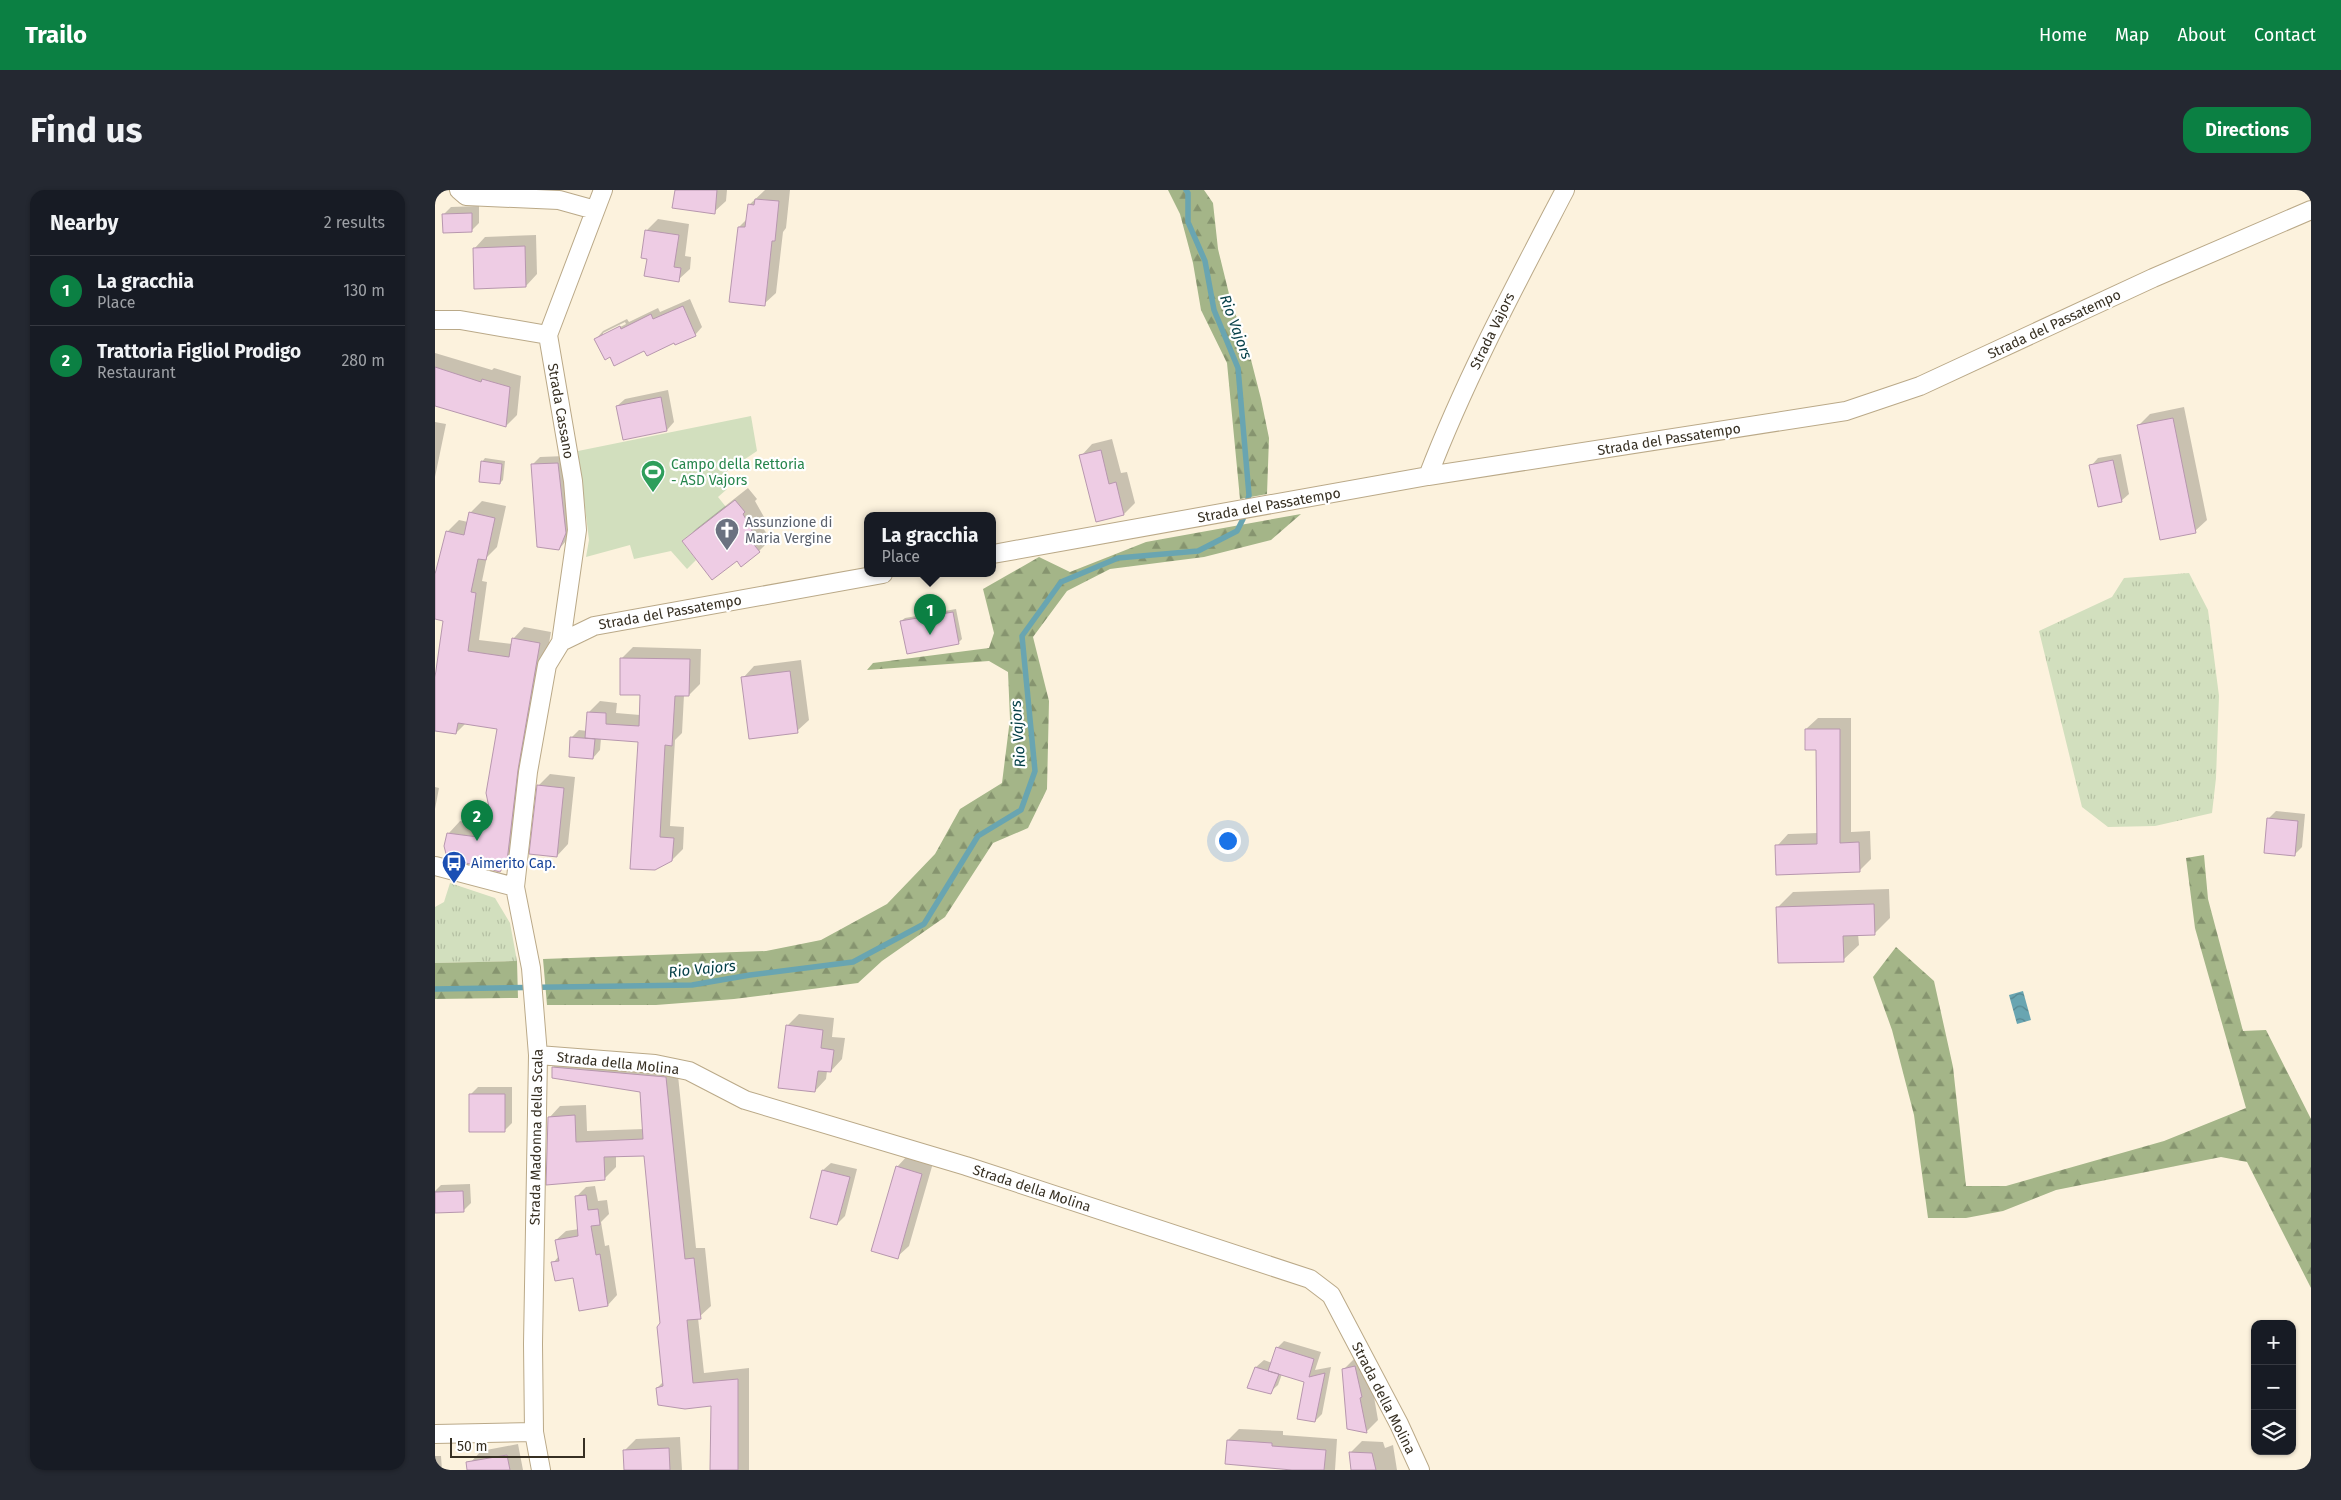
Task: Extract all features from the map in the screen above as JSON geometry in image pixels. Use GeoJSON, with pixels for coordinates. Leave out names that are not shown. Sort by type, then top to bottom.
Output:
{"type":"FeatureCollection","features":[{"type":"Feature","properties":{"kind":"street"},"geometry":{"type":"LineString","coordinates":[[459,190],[466,196],[559,200],[595,210]]}},
{"type":"Feature","properties":{"kind":"street"},"geometry":{"type":"LineString","coordinates":[[435,320],[460,320],[548,335],[603,190]]}},
{"type":"Feature","properties":{"kind":"street","name":"Strada Vajors"},"geometry":{"type":"LineString","coordinates":[[1429,476],[1448,424],[1501,311],[1565,190]]}},
{"type":"Feature","properties":{"kind":"street","name":"Strada del Passatempo"},"geometry":{"type":"LineString","coordinates":[[996,553],[1429,476],[1846,411],[1920,386],[2153,278],[2311,210]]}},
{"type":"Feature","properties":{"kind":"street","name":"Strada Cassano"},"geometry":{"type":"LineString","coordinates":[[548,335],[573,481],[577,530],[561,642]]}},
{"type":"Feature","properties":{"kind":"street","name":"Strada del Passatempo"},"geometry":{"type":"LineString","coordinates":[[561,642],[594,626],[866,577]]}},
{"type":"Feature","properties":{"kind":"street"},"geometry":{"type":"LineString","coordinates":[[435,866],[515,887],[528,772],[547,665],[561,642]]}},
{"type":"Feature","properties":{"kind":"street","name":"Strada Madonna della Scala"},"geometry":{"type":"LineString","coordinates":[[515,887],[531,968],[538,1055],[533,1344],[534,1432],[541,1470]]}},
{"type":"Feature","properties":{"kind":"street","name":"Strada della Molina"},"geometry":{"type":"LineString","coordinates":[[538,1055],[655,1064],[689,1071],[745,1100],[966,1166],[1310,1279],[1331,1295],[1399,1424],[1420,1470]]}},
{"type":"Feature","properties":{"kind":"street"},"geometry":{"type":"LineString","coordinates":[[435,1434],[534,1432]]}},
{"type":"Feature","properties":{"kind":"green space"},"geometry":{"type":"Polygon","coordinates":[[[1168,190],[1204,190],[1213,203],[1218,249],[1231,302],[1248,348],[1269,438],[1267,494],[1240,499],[1227,363],[1201,310],[1193,263],[1180,214],[1168,190]]]}},
{"type":"Feature","properties":{"kind":"green space","name":"Campo della Rettoria - ASD Vajors"},"geometry":{"type":"Polygon","coordinates":[[[751,416],[757,451],[720,476],[727,489],[718,497],[726,507],[682,541],[696,560],[687,569],[671,551],[634,559],[630,545],[586,557],[589,540],[578,451],[751,416]]]}},
{"type":"Feature","properties":{"kind":"green space"},"geometry":{"type":"Polygon","coordinates":[[[1301,514],[1271,540],[1204,557],[1110,569],[1067,591],[1033,637],[1049,701],[1047,789],[1028,828],[993,843],[945,917],[882,961],[858,983],[734,999],[656,1005],[547,1005],[543,959],[766,951],[821,940],[887,904],[935,854],[960,809],[1002,783],[1010,719],[1008,672],[989,661],[867,670],[873,663],[989,648],[994,633],[983,589],[1039,557],[1070,572],[1146,542],[1301,514]]]}},
{"type":"Feature","properties":{"kind":"green space"},"geometry":{"type":"Polygon","coordinates":[[[2189,573],[2208,610],[2219,696],[2216,778],[2212,813],[2155,826],[2108,827],[2082,807],[2039,631],[2112,597],[2124,578],[2189,573]]]}},
{"type":"Feature","properties":{"kind":"green space"},"geometry":{"type":"Polygon","coordinates":[[[2204,855],[2208,899],[2243,1031],[2266,1030],[2311,1119],[2311,1288],[2247,1162],[2221,1157],[2056,1190],[2003,1211],[1966,1218],[1928,1218],[1914,1115],[1892,1030],[1873,977],[1896,947],[1934,981],[1953,1067],[1966,1186],[2006,1186],[2164,1141],[2246,1108],[2195,928],[2186,858],[2204,855]]]}},
{"type":"Feature","properties":{"kind":"green space"},"geometry":{"type":"Polygon","coordinates":[[[450,883],[495,898],[510,923],[517,961],[435,963],[435,907],[444,902],[450,883]]]}},
{"type":"Feature","properties":{"kind":"green space"},"geometry":{"type":"Polygon","coordinates":[[[517,961],[518,998],[435,999],[435,963],[517,961]]]}},
{"type":"Feature","properties":{"kind":"water"},"geometry":{"type":"Polygon","coordinates":[[[2023,991],[2031,1020],[2017,1024],[2009,995],[2023,991]]]}},
{"type":"Feature","properties":{"kind":"building"},"geometry":{"type":"Polygon","coordinates":[[[675,190],[717,190],[715,214],[672,208],[675,190]]]}},
{"type":"Feature","properties":{"kind":"building"},"geometry":{"type":"Polygon","coordinates":[[[755,199],[779,201],[775,241],[772,241],[765,306],[729,302],[738,227],[745,227],[748,204],[754,205],[755,199]]]}},
{"type":"Feature","properties":{"kind":"building"},"geometry":{"type":"Polygon","coordinates":[[[472,213],[472,232],[443,233],[442,214],[472,213]]]}},
{"type":"Feature","properties":{"kind":"building"},"geometry":{"type":"Polygon","coordinates":[[[645,230],[679,235],[674,267],[681,268],[679,282],[644,276],[647,259],[641,258],[645,230]]]}},
{"type":"Feature","properties":{"kind":"building"},"geometry":{"type":"Polygon","coordinates":[[[525,246],[526,287],[474,289],[473,248],[525,246]]]}},
{"type":"Feature","properties":{"kind":"building"},"geometry":{"type":"Polygon","coordinates":[[[683,306],[696,336],[675,345],[674,343],[647,356],[644,351],[614,366],[610,357],[605,360],[594,339],[620,326],[621,329],[651,314],[653,319],[683,306]]]}},
{"type":"Feature","properties":{"kind":"building"},"geometry":{"type":"Polygon","coordinates":[[[435,367],[481,382],[482,379],[510,387],[506,427],[435,406],[435,367]]]}},
{"type":"Feature","properties":{"kind":"building"},"geometry":{"type":"Polygon","coordinates":[[[661,397],[667,431],[623,440],[616,406],[661,397]]]}},
{"type":"Feature","properties":{"kind":"building"},"geometry":{"type":"Polygon","coordinates":[[[2173,418],[2196,533],[2160,540],[2137,425],[2173,418]]]}},
{"type":"Feature","properties":{"kind":"building"},"geometry":{"type":"Polygon","coordinates":[[[1101,450],[1109,484],[1116,482],[1124,515],[1096,522],[1079,455],[1101,450]]]}},
{"type":"Feature","properties":{"kind":"building"},"geometry":{"type":"Polygon","coordinates":[[[2113,460],[2122,502],[2098,507],[2089,465],[2113,460]]]}},
{"type":"Feature","properties":{"kind":"building"},"geometry":{"type":"Polygon","coordinates":[[[481,461],[502,464],[500,484],[479,482],[481,461]]]}},
{"type":"Feature","properties":{"kind":"building"},"geometry":{"type":"Polygon","coordinates":[[[558,463],[566,533],[559,550],[537,547],[531,464],[558,463]]]}},
{"type":"Feature","properties":{"kind":"building","name":"Assunzione di Maria Vergine"},"geometry":{"type":"Polygon","coordinates":[[[735,500],[745,512],[743,514],[752,530],[750,540],[760,552],[741,567],[737,561],[712,580],[682,541],[735,500]]]}},
{"type":"Feature","properties":{"kind":"building"},"geometry":{"type":"Polygon","coordinates":[[[469,512],[495,518],[486,560],[478,559],[471,592],[476,593],[468,651],[509,657],[512,638],[540,643],[518,770],[507,861],[500,872],[447,858],[444,846],[447,833],[478,837],[478,815],[491,817],[486,793],[497,729],[458,723],[456,734],[435,731],[435,677],[443,621],[435,619],[435,574],[446,531],[464,535],[469,512]]]}},
{"type":"Feature","properties":{"kind":"building"},"geometry":{"type":"Polygon","coordinates":[[[953,612],[959,644],[907,654],[900,621],[953,612]]]}},
{"type":"Feature","properties":{"kind":"building"},"geometry":{"type":"Polygon","coordinates":[[[620,658],[690,659],[689,696],[675,696],[672,746],[665,745],[660,837],[674,838],[672,861],[655,870],[630,869],[638,742],[585,738],[587,712],[606,713],[606,724],[639,726],[640,695],[620,695],[620,658]]]}},
{"type":"Feature","properties":{"kind":"building"},"geometry":{"type":"Polygon","coordinates":[[[790,671],[798,733],[749,739],[741,677],[790,671]]]}},
{"type":"Feature","properties":{"kind":"building"},"geometry":{"type":"Polygon","coordinates":[[[1805,729],[1840,729],[1840,843],[1859,842],[1860,872],[1776,875],[1775,845],[1817,844],[1816,750],[1805,750],[1805,729]]]}},
{"type":"Feature","properties":{"kind":"building"},"geometry":{"type":"Polygon","coordinates":[[[570,737],[595,739],[593,759],[569,757],[570,737]]]}},
{"type":"Feature","properties":{"kind":"building"},"geometry":{"type":"Polygon","coordinates":[[[537,785],[564,788],[557,857],[529,854],[537,785]]]}},
{"type":"Feature","properties":{"kind":"building"},"geometry":{"type":"Polygon","coordinates":[[[2267,818],[2298,821],[2295,856],[2264,853],[2267,818]]]}},
{"type":"Feature","properties":{"kind":"building"},"geometry":{"type":"Polygon","coordinates":[[[1874,904],[1875,935],[1843,936],[1844,962],[1778,963],[1776,907],[1874,904]]]}},
{"type":"Feature","properties":{"kind":"building"},"geometry":{"type":"Polygon","coordinates":[[[786,1025],[823,1030],[821,1048],[834,1050],[831,1072],[818,1071],[815,1092],[778,1088],[786,1025]]]}},
{"type":"Feature","properties":{"kind":"building"},"geometry":{"type":"Polygon","coordinates":[[[552,1067],[666,1077],[685,1259],[694,1258],[701,1319],[687,1320],[693,1383],[738,1379],[738,1470],[710,1470],[711,1406],[685,1409],[658,1405],[656,1388],[663,1386],[657,1327],[660,1323],[644,1156],[604,1157],[605,1180],[546,1185],[548,1117],[575,1115],[576,1142],[643,1139],[640,1092],[552,1078],[552,1067]]]}},
{"type":"Feature","properties":{"kind":"building"},"geometry":{"type":"Polygon","coordinates":[[[469,1094],[505,1094],[505,1132],[469,1132],[469,1094]]]}},
{"type":"Feature","properties":{"kind":"building"},"geometry":{"type":"Polygon","coordinates":[[[896,1166],[922,1174],[898,1259],[871,1251],[896,1166]]]}},
{"type":"Feature","properties":{"kind":"building"},"geometry":{"type":"Polygon","coordinates":[[[822,1170],[850,1177],[837,1225],[810,1218],[822,1170]]]}},
{"type":"Feature","properties":{"kind":"building"},"geometry":{"type":"Polygon","coordinates":[[[463,1191],[464,1212],[435,1213],[435,1192],[463,1191]]]}},
{"type":"Feature","properties":{"kind":"building"},"geometry":{"type":"Polygon","coordinates":[[[586,1195],[588,1210],[598,1209],[600,1225],[591,1226],[596,1255],[600,1254],[608,1306],[579,1311],[573,1278],[555,1281],[551,1262],[559,1261],[555,1240],[578,1236],[575,1196],[586,1195]]]}},
{"type":"Feature","properties":{"kind":"building"},"geometry":{"type":"Polygon","coordinates":[[[1276,1347],[1314,1359],[1309,1377],[1325,1373],[1315,1422],[1297,1419],[1304,1382],[1268,1371],[1276,1347]]]}},
{"type":"Feature","properties":{"kind":"building"},"geometry":{"type":"Polygon","coordinates":[[[1355,1366],[1367,1433],[1347,1429],[1342,1369],[1355,1366]]]}},
{"type":"Feature","properties":{"kind":"building"},"geometry":{"type":"Polygon","coordinates":[[[1255,1367],[1279,1374],[1271,1394],[1247,1388],[1255,1367]]]}},
{"type":"Feature","properties":{"kind":"building"},"geometry":{"type":"Polygon","coordinates":[[[1227,1440],[1272,1443],[1272,1446],[1326,1450],[1324,1470],[1292,1470],[1225,1464],[1227,1440]]]}},
{"type":"Feature","properties":{"kind":"building"},"geometry":{"type":"Polygon","coordinates":[[[669,1448],[670,1470],[624,1470],[623,1450],[669,1448]]]}},
{"type":"Feature","properties":{"kind":"building"},"geometry":{"type":"Polygon","coordinates":[[[1349,1452],[1372,1453],[1376,1470],[1351,1470],[1349,1452]]]}},
{"type":"Feature","properties":{"kind":"building"},"geometry":{"type":"Polygon","coordinates":[[[507,1455],[510,1470],[467,1470],[466,1462],[507,1455]]]}},
{"type":"Feature","properties":{"kind":"waterway","name":"Rio Vajors"},"geometry":{"type":"LineString","coordinates":[[435,989],[692,985],[750,975],[853,962],[924,924],[978,836],[1021,810],[1035,771],[1022,636],[1061,582],[1118,558],[1198,551],[1237,531],[1243,519],[1249,495],[1238,368],[1214,310],[1205,261],[1188,222],[1188,193],[1186,190]]}},
{"type":"Feature","properties":{"kind":"place","name":"Campo della Rettoria - ASD Vajors"},"geometry":{"type":"Point","coordinates":[653,493]}},
{"type":"Feature","properties":{"kind":"place","name":"Assunzione di Maria Vergine"},"geometry":{"type":"Point","coordinates":[727,551]}},
{"type":"Feature","properties":{"kind":"place","name":"La gracchia"},"geometry":{"type":"Point","coordinates":[930,635]}},
{"type":"Feature","properties":{"kind":"place","name":"Trattoria Figliol Prodigo"},"geometry":{"type":"Point","coordinates":[477,841]}},
{"type":"Feature","properties":{"kind":"place","name":"Aimerito Cap."},"geometry":{"type":"Point","coordinates":[454,884]}}]}
